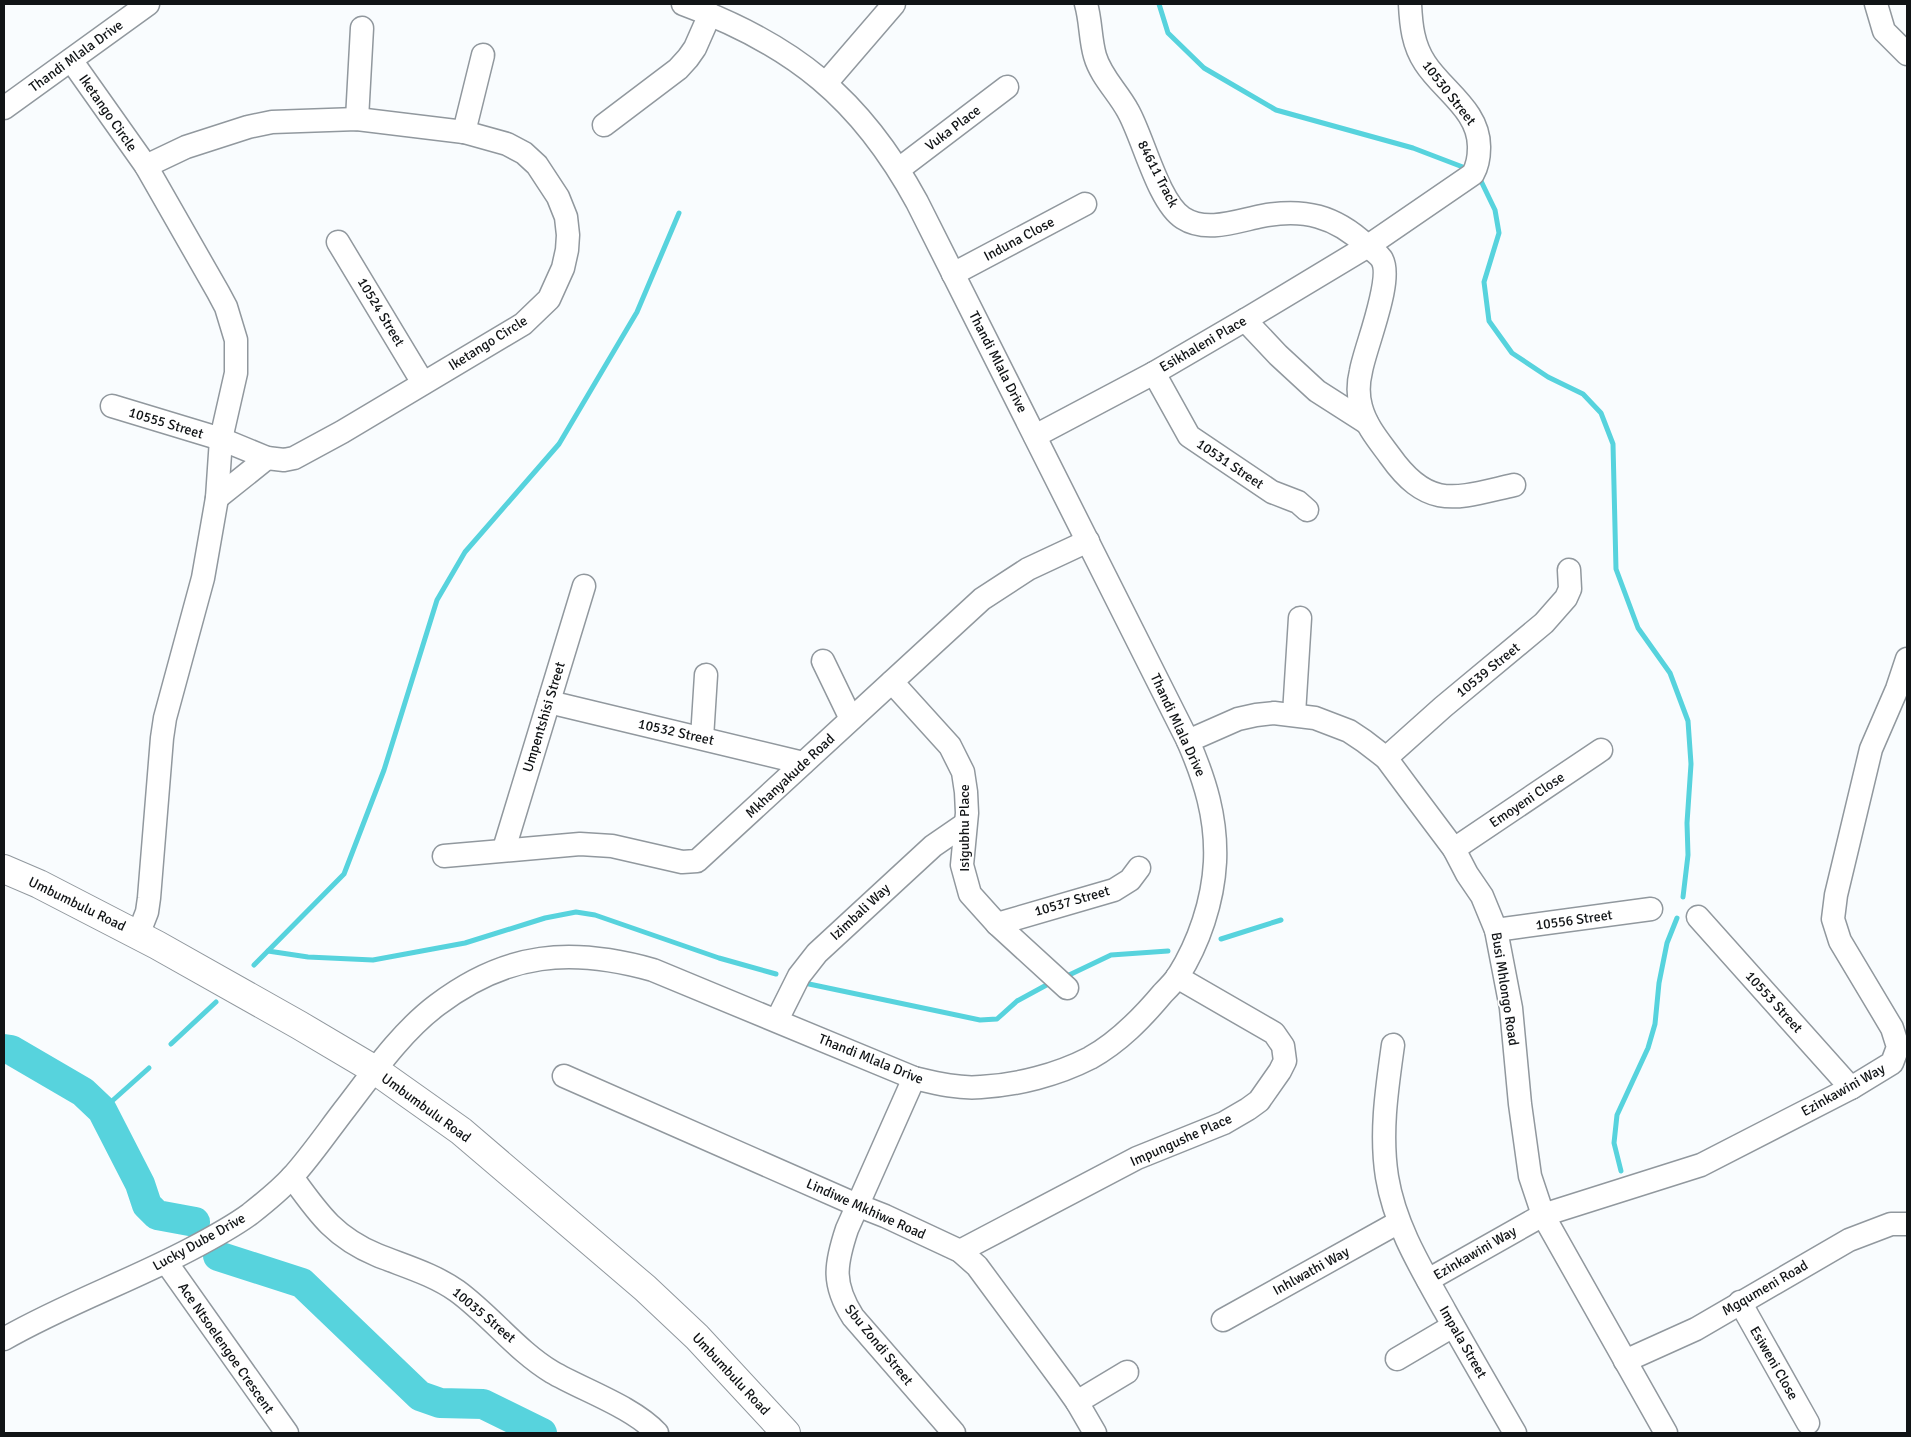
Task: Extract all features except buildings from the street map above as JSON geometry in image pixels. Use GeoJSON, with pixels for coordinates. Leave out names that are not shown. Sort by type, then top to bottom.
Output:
{"type":"FeatureCollection","features":[{"type":"Feature","properties":{"kind":"main road","name":"Umbumbulu Road"},"geometry":{"type":"LineString","coordinates":[[4,869],[39,884],[138,935],[375,1070],[460,1131],[645,1288],[697,1337],[786,1433]]}},
{"type":"Feature","properties":{"kind":"street","name":"Thandi Mlala Drive"},"geometry":{"type":"LineString","coordinates":[[4,108],[148,4]]}},
{"type":"Feature","properties":{"kind":"street","name":"Thandi Mlala Drive"},"geometry":{"type":"LineString","coordinates":[[375,1070],[412,1028],[436,1006],[460,990],[490,973],[516,964],[547,957],[573,956],[596,957],[653,970],[914,1078],[944,1085],[978,1088],[1001,1086],[1056,1072],[1090,1058],[1119,1039],[1148,1011],[1178,977],[1200,932],[1209,900],[1215,862],[1209,794],[1188,741],[899,169],[863,121],[826,83],[781,49],[758,36],[683,4]]}},
{"type":"Feature","properties":{"kind":"street"},"geometry":{"type":"LineString","coordinates":[[826,83],[894,4]]}},
{"type":"Feature","properties":{"kind":"street","name":"84611 Track"},"geometry":{"type":"LineString","coordinates":[[1086,4],[1095,57],[1101,70],[1130,112],[1144,151],[1168,201],[1181,217],[1202,225],[1297,212],[1315,215],[1344,226],[1380,256],[1386,271],[1382,298],[1365,352],[1359,385],[1361,408],[1366,423]]}},
{"type":"Feature","properties":{"kind":"street","name":"10530 Street"},"geometry":{"type":"LineString","coordinates":[[1368,246],[1467,179],[1477,167],[1479,158],[1478,130],[1474,122],[1425,63],[1417,49],[1411,25],[1410,4]]}},
{"type":"Feature","properties":{"kind":"street"},"geometry":{"type":"LineString","coordinates":[[1876,4],[1884,31],[1907,54]]}},
{"type":"Feature","properties":{"kind":"street"},"geometry":{"type":"LineString","coordinates":[[604,125],[678,69],[688,58],[710,14]]}},
{"type":"Feature","properties":{"kind":"street"},"geometry":{"type":"LineString","coordinates":[[357,120],[362,28]]}},
{"type":"Feature","properties":{"kind":"street"},"geometry":{"type":"LineString","coordinates":[[464,132],[483,55]]}},
{"type":"Feature","properties":{"kind":"street","name":"Iketango Circle"},"geometry":{"type":"LineString","coordinates":[[71,60],[146,166],[218,292],[232,324],[236,340],[236,373],[221,440],[268,458],[284,460],[307,452],[523,324],[549,299],[564,268],[568,236],[566,217],[558,197],[538,165],[524,153],[507,144],[464,132],[357,120],[272,122],[248,127],[186,147],[146,166]]}},
{"type":"Feature","properties":{"kind":"street","name":"Vuka Place"},"geometry":{"type":"LineString","coordinates":[[899,169],[1007,87]]}},
{"type":"Feature","properties":{"kind":"street","name":"Induna Close"},"geometry":{"type":"LineString","coordinates":[[953,274],[1085,204]]}},
{"type":"Feature","properties":{"kind":"street","name":"10524 Street"},"geometry":{"type":"LineString","coordinates":[[338,242],[423,383]]}},
{"type":"Feature","properties":{"kind":"street","name":"Esikhaleni Place"},"geometry":{"type":"LineString","coordinates":[[1035,436],[1154,373],[1368,246]]}},
{"type":"Feature","properties":{"kind":"street"},"geometry":{"type":"LineString","coordinates":[[1245,320],[1317,392],[1366,423],[1398,468],[1422,490],[1438,496],[1451,498],[1514,485]]}},
{"type":"Feature","properties":{"kind":"street","name":"10531 Street"},"geometry":{"type":"LineString","coordinates":[[1154,373],[1189,436],[1272,492],[1294,500],[1307,510]]}},
{"type":"Feature","properties":{"kind":"street","name":"10555 Street"},"geometry":{"type":"LineString","coordinates":[[112,406],[221,440]]}},
{"type":"Feature","properties":{"kind":"street"},"geometry":{"type":"LineString","coordinates":[[138,935],[147,912],[149,898],[158,770],[165,718],[203,578],[217,498],[221,440]]}},
{"type":"Feature","properties":{"kind":"street"},"geometry":{"type":"LineString","coordinates":[[217,498],[268,458]]}},
{"type":"Feature","properties":{"kind":"street","name":"Mkhanyakude Road"},"geometry":{"type":"LineString","coordinates":[[444,856],[561,844],[595,844],[682,862],[691,862],[702,857],[982,599],[1028,569],[1088,540]]}},
{"type":"Feature","properties":{"kind":"street","name":"10539 Street"},"geometry":{"type":"LineString","coordinates":[[1386,758],[1443,707],[1544,624],[1566,598],[1570,589],[1569,570]]}},
{"type":"Feature","properties":{"kind":"street","name":"Umpentshisi Street"},"geometry":{"type":"LineString","coordinates":[[504,849],[584,586]]}},
{"type":"Feature","properties":{"kind":"street"},"geometry":{"type":"LineString","coordinates":[[1294,714],[1300,618]]}},
{"type":"Feature","properties":{"kind":"street","name":"Ezinkawini Way"},"geometry":{"type":"LineString","coordinates":[[1428,1280],[1543,1214],[1701,1165],[1851,1088],[1892,1063],[1898,1047],[1892,1028],[1840,941],[1833,919],[1836,895],[1871,749],[1897,689],[1907,658]]}},
{"type":"Feature","properties":{"kind":"street"},"geometry":{"type":"LineString","coordinates":[[823,661],[851,719]]}},
{"type":"Feature","properties":{"kind":"street"},"geometry":{"type":"LineString","coordinates":[[702,738],[706,676]]}},
{"type":"Feature","properties":{"kind":"street","name":"Isigubhu Place"},"geometry":{"type":"LineString","coordinates":[[892,682],[950,746],[963,772],[966,792],[962,865],[970,894],[997,924],[1067,988]]}},
{"type":"Feature","properties":{"kind":"street","name":"10532 Street"},"geometry":{"type":"LineString","coordinates":[[549,702],[803,763]]}},
{"type":"Feature","properties":{"kind":"street","name":"Busi Mhlongo Road"},"geometry":{"type":"LineString","coordinates":[[1188,741],[1238,719],[1274,713],[1294,714],[1332,722],[1349,731],[1386,758],[1454,849],[1467,874],[1482,896],[1496,930],[1511,1008],[1520,1104],[1530,1176],[1543,1214],[1666,1433]]}},
{"type":"Feature","properties":{"kind":"street","name":"Emoyeni Close"},"geometry":{"type":"LineString","coordinates":[[1454,849],[1601,750]]}},
{"type":"Feature","properties":{"kind":"street","name":"Izimbali Way"},"geometry":{"type":"LineString","coordinates":[[777,1020],[799,976],[817,952],[914,862],[965,824]]}},
{"type":"Feature","properties":{"kind":"street","name":"10537 Street"},"geometry":{"type":"LineString","coordinates":[[997,924],[1114,890],[1130,880],[1139,868]]}},
{"type":"Feature","properties":{"kind":"street","name":"10556 Street"},"geometry":{"type":"LineString","coordinates":[[1496,930],[1651,909]]}},
{"type":"Feature","properties":{"kind":"street","name":"10553 Street"},"geometry":{"type":"LineString","coordinates":[[1698,917],[1851,1088]]}},
{"type":"Feature","properties":{"kind":"street","name":"Impungushe Place"},"geometry":{"type":"LineString","coordinates":[[960,1251],[1137,1158],[1224,1123],[1259,1101],[1280,1071],[1284,1061],[1281,1041],[1274,1033],[1178,977]]}},
{"type":"Feature","properties":{"kind":"street","name":"Impala Street"},"geometry":{"type":"LineString","coordinates":[[1393,1045],[1384,1140],[1387,1177],[1399,1222],[1408,1244],[1453,1326],[1515,1433]]}},
{"type":"Feature","properties":{"kind":"street","name":"Lucky Dube Drive"},"geometry":{"type":"LineString","coordinates":[[4,1340],[32,1323],[166,1262],[217,1235],[248,1215],[292,1177],[375,1070]]}},
{"type":"Feature","properties":{"kind":"street","name":"Lindiwe Mkhiwe Road"},"geometry":{"type":"LineString","coordinates":[[564,1076],[885,1216],[960,1251],[977,1266],[1077,1402],[1095,1433]]}},
{"type":"Feature","properties":{"kind":"street","name":"Sbu Zondi Street"},"geometry":{"type":"LineString","coordinates":[[914,1078],[857,1205],[840,1252],[837,1280],[845,1304],[854,1317],[954,1433]]}},
{"type":"Feature","properties":{"kind":"street","name":"10035 Street"},"geometry":{"type":"LineString","coordinates":[[292,1177],[324,1220],[344,1236],[376,1255],[441,1280],[473,1303],[536,1360],[551,1371],[627,1411],[657,1433]]}},
{"type":"Feature","properties":{"kind":"street","name":"Inhlwathi Way"},"geometry":{"type":"LineString","coordinates":[[1223,1320],[1399,1222]]}},
{"type":"Feature","properties":{"kind":"street","name":"Mgqumeni Road"},"geometry":{"type":"LineString","coordinates":[[1625,1361],[1696,1329],[1849,1240],[1891,1224],[1907,1224]]}},
{"type":"Feature","properties":{"kind":"street","name":"Ace Ntsoelengoe Crescent"},"geometry":{"type":"LineString","coordinates":[[166,1262],[287,1433]]}},
{"type":"Feature","properties":{"kind":"street","name":"Esiweni Close"},"geometry":{"type":"LineString","coordinates":[[1740,1302],[1808,1423]]}},
{"type":"Feature","properties":{"kind":"street"},"geometry":{"type":"LineString","coordinates":[[1397,1359],[1453,1326]]}},
{"type":"Feature","properties":{"kind":"street"},"geometry":{"type":"LineString","coordinates":[[1077,1402],[1127,1372]]}},
{"type":"Feature","properties":{"kind":"waterway"},"geometry":{"type":"LineString","coordinates":[[1159,4],[1168,33],[1204,68],[1276,110],[1413,148],[1468,169]]}},
{"type":"Feature","properties":{"kind":"waterway"},"geometry":{"type":"LineString","coordinates":[[1481,181],[1495,210],[1499,233],[1484,282],[1489,321],[1512,353],[1548,377],[1583,394],[1601,413],[1613,444],[1616,569],[1638,628],[1670,673],[1688,721],[1691,764],[1687,823],[1688,855],[1683,897]]}},
{"type":"Feature","properties":{"kind":"waterway"},"geometry":{"type":"LineString","coordinates":[[254,965],[344,874],[384,770],[437,600],[465,552],[559,444],[637,312],[679,213]]}},
{"type":"Feature","properties":{"kind":"waterway"},"geometry":{"type":"LineString","coordinates":[[268,951],[308,957],[373,960],[465,943],[545,918],[576,912],[595,915],[719,958],[776,974]]}},
{"type":"Feature","properties":{"kind":"waterway"},"geometry":{"type":"LineString","coordinates":[[1621,1171],[1614,1143],[1617,1115],[1648,1048],[1655,1024],[1659,983],[1667,943],[1677,918]]}},
{"type":"Feature","properties":{"kind":"waterway"},"geometry":{"type":"LineString","coordinates":[[1221,939],[1281,920]]}},
{"type":"Feature","properties":{"kind":"waterway"},"geometry":{"type":"LineString","coordinates":[[1067,976],[1111,955],[1168,951]]}},
{"type":"Feature","properties":{"kind":"waterway"},"geometry":{"type":"LineString","coordinates":[[809,984],[980,1020],[997,1019],[1017,1001],[1052,982]]}},
{"type":"Feature","properties":{"kind":"waterway"},"geometry":{"type":"LineString","coordinates":[[171,1044],[216,1002]]}},
{"type":"Feature","properties":{"kind":"waterway"},"geometry":{"type":"LineString","coordinates":[[4,1049],[11,1050],[83,1092],[102,1110],[140,1184],[147,1205],[157,1215],[195,1222]]}},
{"type":"Feature","properties":{"kind":"waterway"},"geometry":{"type":"LineString","coordinates":[[102,1110],[149,1068]]}},
{"type":"Feature","properties":{"kind":"waterway"},"geometry":{"type":"LineString","coordinates":[[218,1256],[302,1283],[420,1396],[440,1403],[483,1404],[542,1433]]}}]}
